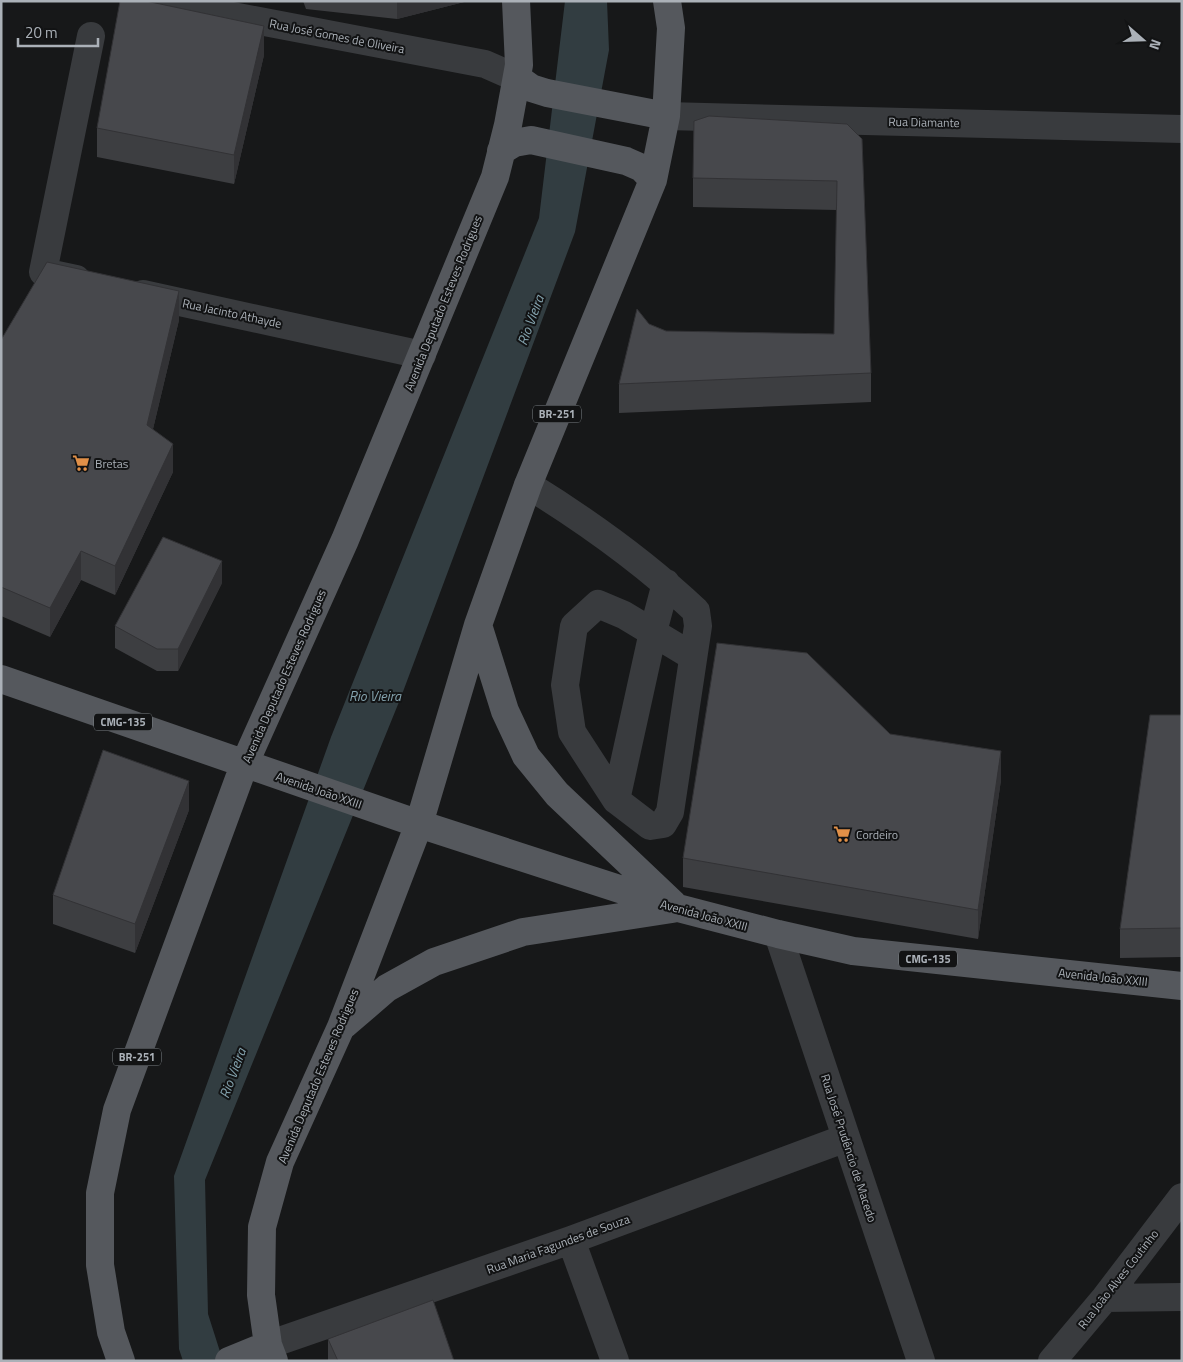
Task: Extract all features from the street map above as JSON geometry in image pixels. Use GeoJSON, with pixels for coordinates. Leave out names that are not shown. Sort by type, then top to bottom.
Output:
{"type":"FeatureCollection","features":[{"type":"Feature","properties":{"kind":"main road","name":"Avenida Deputado Esteves Rodrigues"},"geometry":{"type":"LineString","coordinates":[[120,1361],[111,1332],[100,1256],[100,1194],[117,1110],[244,765],[346,540],[495,177],[508,126],[519,65],[516,1]]}},
{"type":"Feature","properties":{"kind":"main road","name":"Avenida Deputado Esteves Rodrigues"},"geometry":{"type":"LineString","coordinates":[[255,1355],[261,1296],[262,1227],[280,1162],[341,1027],[419,824],[478,625],[528,485],[652,180],[666,116],[670,28],[667,1]]}},
{"type":"Feature","properties":{"kind":"main road"},"geometry":{"type":"LineString","coordinates":[[517,78],[531,88],[547,93],[666,116]]}},
{"type":"Feature","properties":{"kind":"main road"},"geometry":{"type":"LineString","coordinates":[[501,151],[514,143],[530,140],[626,161],[642,168],[652,180]]}},
{"type":"Feature","properties":{"kind":"main road"},"geometry":{"type":"LineString","coordinates":[[478,625],[505,711],[526,756],[557,794],[678,908]]}},
{"type":"Feature","properties":{"kind":"main road","name":"CMG-135"},"geometry":{"type":"LineString","coordinates":[[1,679],[244,765]]}},
{"type":"Feature","properties":{"kind":"main road","name":"Avenida João XXIII"},"geometry":{"type":"LineString","coordinates":[[244,765],[678,908],[778,934],[853,951],[1182,986]]}},
{"type":"Feature","properties":{"kind":"main road"},"geometry":{"type":"LineString","coordinates":[[341,1027],[387,988],[434,962],[523,932],[678,908]]}},
{"type":"Feature","properties":{"kind":"street","name":"Rua José Gomes de Oliveira"},"geometry":{"type":"LineString","coordinates":[[154,1],[484,64],[517,78]]}},
{"type":"Feature","properties":{"kind":"street"},"geometry":{"type":"LineString","coordinates":[[32,297],[43,272],[92,36]]}},
{"type":"Feature","properties":{"kind":"street","name":"Rua Diamante"},"geometry":{"type":"LineString","coordinates":[[666,116],[1182,129]]}},
{"type":"Feature","properties":{"kind":"street","name":"Rua Jacinto Athayde"},"geometry":{"type":"LineString","coordinates":[[43,272],[422,355]]}},
{"type":"Feature","properties":{"kind":"street"},"geometry":{"type":"LineString","coordinates":[[528,485],[574,513],[666,583],[696,611],[698,626],[670,812],[663,824],[650,826],[616,800],[572,732],[565,685],[574,626],[598,604],[624,614],[692,656]]}},
{"type":"Feature","properties":{"kind":"street"},"geometry":{"type":"LineString","coordinates":[[616,800],[653,632],[666,583]]}},
{"type":"Feature","properties":{"kind":"street","name":"Rua José Prudêncio de Macedo"},"geometry":{"type":"LineString","coordinates":[[778,934],[921,1361]]}},
{"type":"Feature","properties":{"kind":"street","name":"Rua Maria Fagundes de Souza"},"geometry":{"type":"LineString","coordinates":[[255,1355],[846,1138]]}},
{"type":"Feature","properties":{"kind":"street","name":"Rua João Alves Coutinho"},"geometry":{"type":"LineString","coordinates":[[1052,1361],[1105,1298],[1182,1197]]}},
{"type":"Feature","properties":{"kind":"street"},"geometry":{"type":"LineString","coordinates":[[571,1240],[615,1361]]}},
{"type":"Feature","properties":{"kind":"street"},"geometry":{"type":"LineString","coordinates":[[1105,1298],[1182,1297]]}},
{"type":"Feature","properties":{"kind":"water","name":"Rio Vieira"},"geometry":{"type":"Polygon","coordinates":[[[565,1],[607,1],[609,50],[575,232],[401,697],[205,1180],[208,1314],[223,1361],[183,1361],[179,1349],[174,1176],[331,737],[539,218],[565,1]]]}},
{"type":"Feature","properties":{"kind":"building"},"geometry":{"type":"Polygon","coordinates":[[[120,1],[146,1],[264,26],[234,155],[97,128],[120,1]]]}},
{"type":"Feature","properties":{"kind":"building"},"geometry":{"type":"Polygon","coordinates":[[[709,116],[847,124],[862,139],[871,373],[619,384],[637,309],[649,324],[666,331],[834,334],[837,181],[693,178],[694,121],[709,116]]]}},
{"type":"Feature","properties":{"kind":"building","name":"Bretas"},"geometry":{"type":"Polygon","coordinates":[[[47,262],[179,291],[147,425],[173,444],[115,566],[81,551],[50,608],[1,587],[1,340],[47,262]]]}},
{"type":"Feature","properties":{"kind":"building"},"geometry":{"type":"Polygon","coordinates":[[[163,537],[222,561],[178,649],[157,649],[115,626],[163,537]]]}},
{"type":"Feature","properties":{"kind":"building","name":"Cordeiro"},"geometry":{"type":"Polygon","coordinates":[[[717,643],[807,653],[890,734],[1001,751],[978,910],[683,858],[717,643]]]}},
{"type":"Feature","properties":{"kind":"building"},"geometry":{"type":"Polygon","coordinates":[[[1150,715],[1182,715],[1182,928],[1120,929],[1150,715]]]}},
{"type":"Feature","properties":{"kind":"building"},"geometry":{"type":"Polygon","coordinates":[[[103,750],[189,781],[135,924],[53,895],[103,750]]]}},
{"type":"Feature","properties":{"kind":"building"},"geometry":{"type":"Polygon","coordinates":[[[433,1300],[454,1361],[338,1361],[328,1339],[433,1300]]]}},
{"type":"Feature","properties":{"kind":"place","name":"Bretas"},"geometry":{"type":"Point","coordinates":[81,463]}},
{"type":"Feature","properties":{"kind":"place","name":"Cordeiro"},"geometry":{"type":"Point","coordinates":[842,834]}}]}
